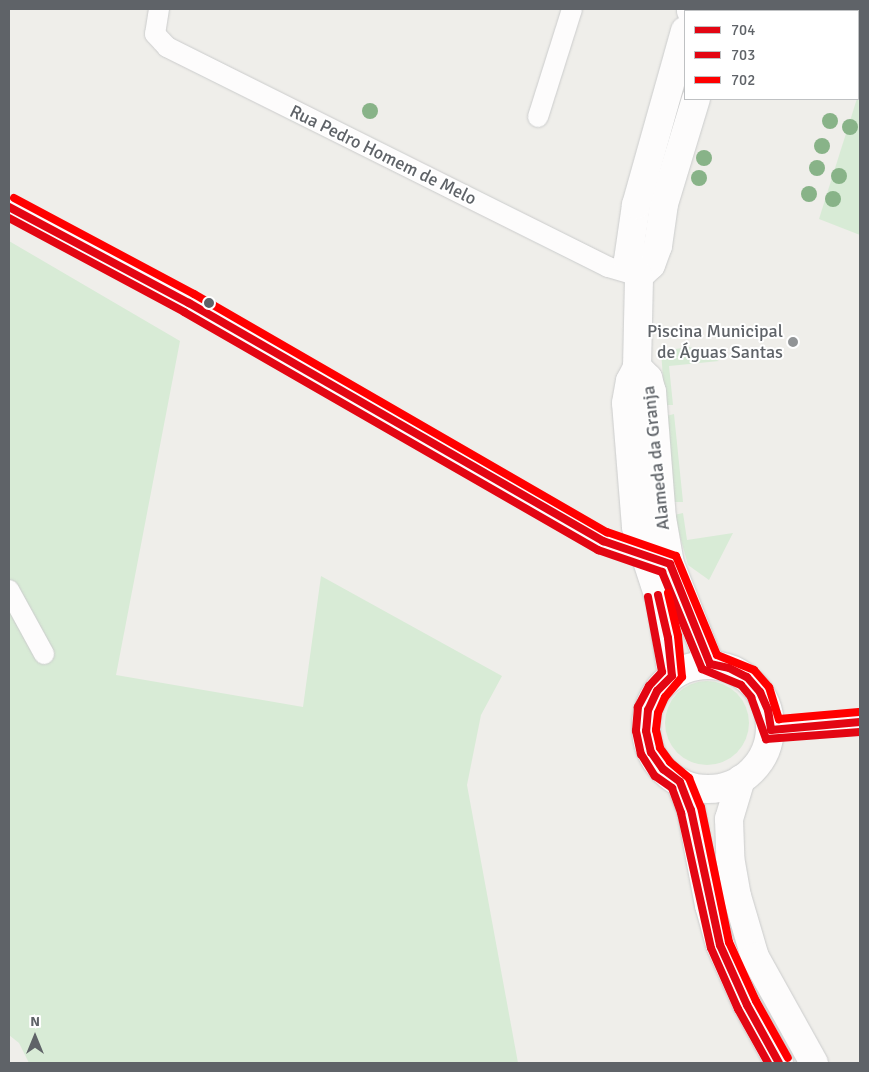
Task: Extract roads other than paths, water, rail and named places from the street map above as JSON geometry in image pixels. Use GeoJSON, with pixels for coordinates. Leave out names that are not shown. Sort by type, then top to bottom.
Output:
{"type":"FeatureCollection","features":[{"type":"Feature","properties":{"kind":"street","name":"Rua Pedro Homem de Melo"},"geometry":{"type":"LineString","coordinates":[[159,9],[156,34],[167,47],[608,267],[639,276]]}},
{"type":"Feature","properties":{"kind":"street"},"geometry":{"type":"LineString","coordinates":[[538,117],[572,9]]}},
{"type":"Feature","properties":{"kind":"street","name":"Alameda da Granja"},"geometry":{"type":"LineString","coordinates":[[672,676],[661,604],[643,556],[636,528],[626,403],[630,382],[638,367],[639,276],[628,260],[629,239],[684,35]]}},
{"type":"Feature","properties":{"kind":"street"},"geometry":{"type":"LineString","coordinates":[[639,276],[651,265],[658,246],[664,204],[696,100]]}},
{"type":"Feature","properties":{"kind":"street"},"geometry":{"type":"LineString","coordinates":[[9,207],[189,303],[596,538],[670,564]]}},
{"type":"Feature","properties":{"kind":"street","name":"Alameda da Granja"},"geometry":{"type":"LineString","coordinates":[[638,367],[648,378],[652,392],[662,518],[670,564],[710,664]]}},
{"type":"Feature","properties":{"kind":"street"},"geometry":{"type":"LineString","coordinates":[[9,590],[44,654]]}},
{"type":"Feature","properties":{"kind":"street"},"geometry":{"type":"LineString","coordinates":[[710,664],[729,668],[747,677],[760,692],[768,710],[771,730],[766,749],[756,766],[741,780],[714,788],[700,788],[680,782],[663,769],[655,758],[646,731],[651,704],[657,691],[672,676],[690,667],[710,664]]}},
{"type":"Feature","properties":{"kind":"street"},"geometry":{"type":"LineString","coordinates":[[771,730],[860,722]]}},
{"type":"Feature","properties":{"kind":"street"},"geometry":{"type":"LineString","coordinates":[[741,780],[729,819],[730,857],[746,927],[771,991],[814,1063]]}},
{"type":"Feature","properties":{"kind":"street"},"geometry":{"type":"LineString","coordinates":[[680,782],[691,810],[709,905],[720,945],[747,1005],[779,1063]]}},
{"type":"Feature","properties":{"kind":"place","name":"Piscina Municipal de Águas Santas"},"geometry":{"type":"Point","coordinates":[793,342]}}]}
